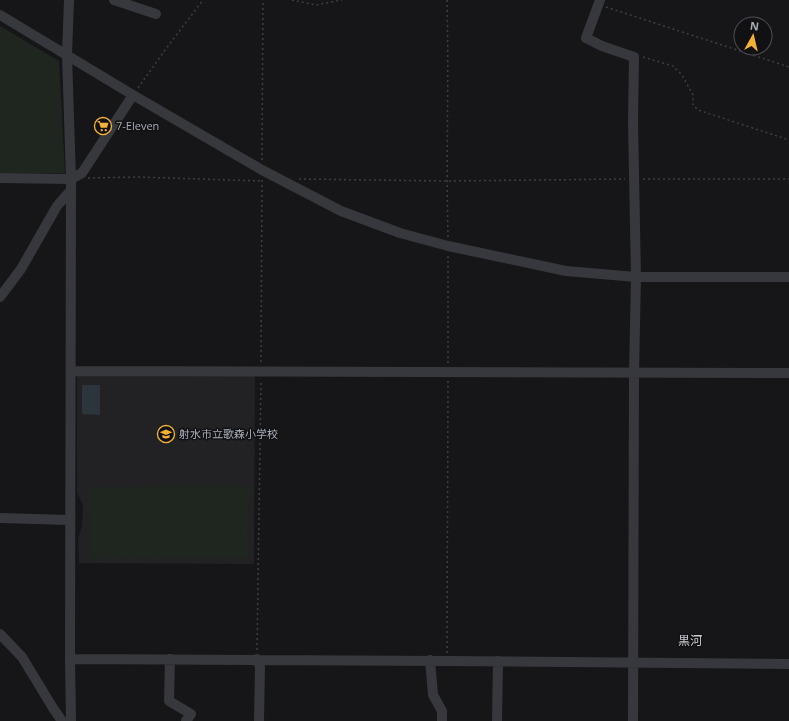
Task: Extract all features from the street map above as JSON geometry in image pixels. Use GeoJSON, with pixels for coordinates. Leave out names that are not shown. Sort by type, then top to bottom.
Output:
{"type":"FeatureCollection","features":[{"type":"Feature","properties":{"kind":"street"},"geometry":{"type":"LineString","coordinates":[[69,0],[67,55],[71,179],[71,721]]}},
{"type":"Feature","properties":{"kind":"street"},"geometry":{"type":"LineString","coordinates":[[114,0],[156,14]]}},
{"type":"Feature","properties":{"kind":"street"},"geometry":{"type":"LineString","coordinates":[[599,2],[586,38],[602,46],[634,57],[632,122],[636,277],[634,373],[633,721]]}},
{"type":"Feature","properties":{"kind":"street"},"geometry":{"type":"LineString","coordinates":[[0,15],[262,170],[341,211],[400,233],[448,246],[566,271],[636,277],[789,277]]}},
{"type":"Feature","properties":{"kind":"street"},"geometry":{"type":"LineString","coordinates":[[0,178],[71,179],[82,173],[133,95]]}},
{"type":"Feature","properties":{"kind":"street"},"geometry":{"type":"LineString","coordinates":[[0,297],[21,269],[57,206],[71,190]]}},
{"type":"Feature","properties":{"kind":"street"},"geometry":{"type":"LineString","coordinates":[[71,371],[634,373],[789,372]]}},
{"type":"Feature","properties":{"kind":"street"},"geometry":{"type":"LineString","coordinates":[[0,518],[70,520]]}},
{"type":"Feature","properties":{"kind":"street"},"geometry":{"type":"LineString","coordinates":[[2,639],[22,657],[62,721]]}},
{"type":"Feature","properties":{"kind":"street"},"geometry":{"type":"LineString","coordinates":[[70,659],[447,660],[789,664]]}},
{"type":"Feature","properties":{"kind":"street"},"geometry":{"type":"LineString","coordinates":[[170,659],[169,702],[191,714],[186,721]]}},
{"type":"Feature","properties":{"kind":"street"},"geometry":{"type":"LineString","coordinates":[[257,659],[260,667],[259,721]]}},
{"type":"Feature","properties":{"kind":"street"},"geometry":{"type":"LineString","coordinates":[[430,660],[432,695],[442,711],[442,721]]}},
{"type":"Feature","properties":{"kind":"street"},"geometry":{"type":"LineString","coordinates":[[497,721],[498,661]]}},
{"type":"Feature","properties":{"kind":"path"},"geometry":{"type":"LineString","coordinates":[[133,95],[203,0]]}},
{"type":"Feature","properties":{"kind":"path"},"geometry":{"type":"LineString","coordinates":[[257,659],[261,372],[263,0]]}},
{"type":"Feature","properties":{"kind":"path"},"geometry":{"type":"LineString","coordinates":[[292,0],[316,5],[342,0]]}},
{"type":"Feature","properties":{"kind":"path"},"geometry":{"type":"LineString","coordinates":[[447,0],[449,107],[447,181],[447,660]]}},
{"type":"Feature","properties":{"kind":"path"},"geometry":{"type":"LineString","coordinates":[[599,2],[789,67]]}},
{"type":"Feature","properties":{"kind":"path"},"geometry":{"type":"LineString","coordinates":[[634,57],[636,55],[673,66],[682,75],[693,95],[693,105],[698,110],[789,140]]}},
{"type":"Feature","properties":{"kind":"path"},"geometry":{"type":"LineString","coordinates":[[86,178],[138,177],[262,181]]}},
{"type":"Feature","properties":{"kind":"path"},"geometry":{"type":"LineString","coordinates":[[296,179],[447,181],[789,179]]}},
{"type":"Feature","properties":{"kind":"shaded area"},"geometry":{"type":"Polygon","coordinates":[[[0,26],[59,61],[65,173],[0,173],[0,26]]]}},
{"type":"Feature","properties":{"kind":"shaded area","name":"射水市立歌森小学校"},"geometry":{"type":"Polygon","coordinates":[[[77,375],[255,376],[254,564],[79,563],[78,539],[82,526],[83,505],[77,493],[77,375]]]}},
{"type":"Feature","properties":{"kind":"shaded area"},"geometry":{"type":"Polygon","coordinates":[[[82,385],[100,385],[100,415],[82,414],[82,385]]]}},
{"type":"Feature","properties":{"kind":"shaded area"},"geometry":{"type":"Polygon","coordinates":[[[249,486],[247,557],[91,559],[89,489],[95,487],[249,486]]]}},
{"type":"Feature","properties":{"kind":"place","name":"7-Eleven"},"geometry":{"type":"Point","coordinates":[103,126]}},
{"type":"Feature","properties":{"kind":"place","name":"射水市立歌森小学校"},"geometry":{"type":"Point","coordinates":[166,434]}},
{"type":"Feature","properties":{"kind":"district","name":"黒河"},"geometry":{"type":"Point","coordinates":[690,641]}}]}
